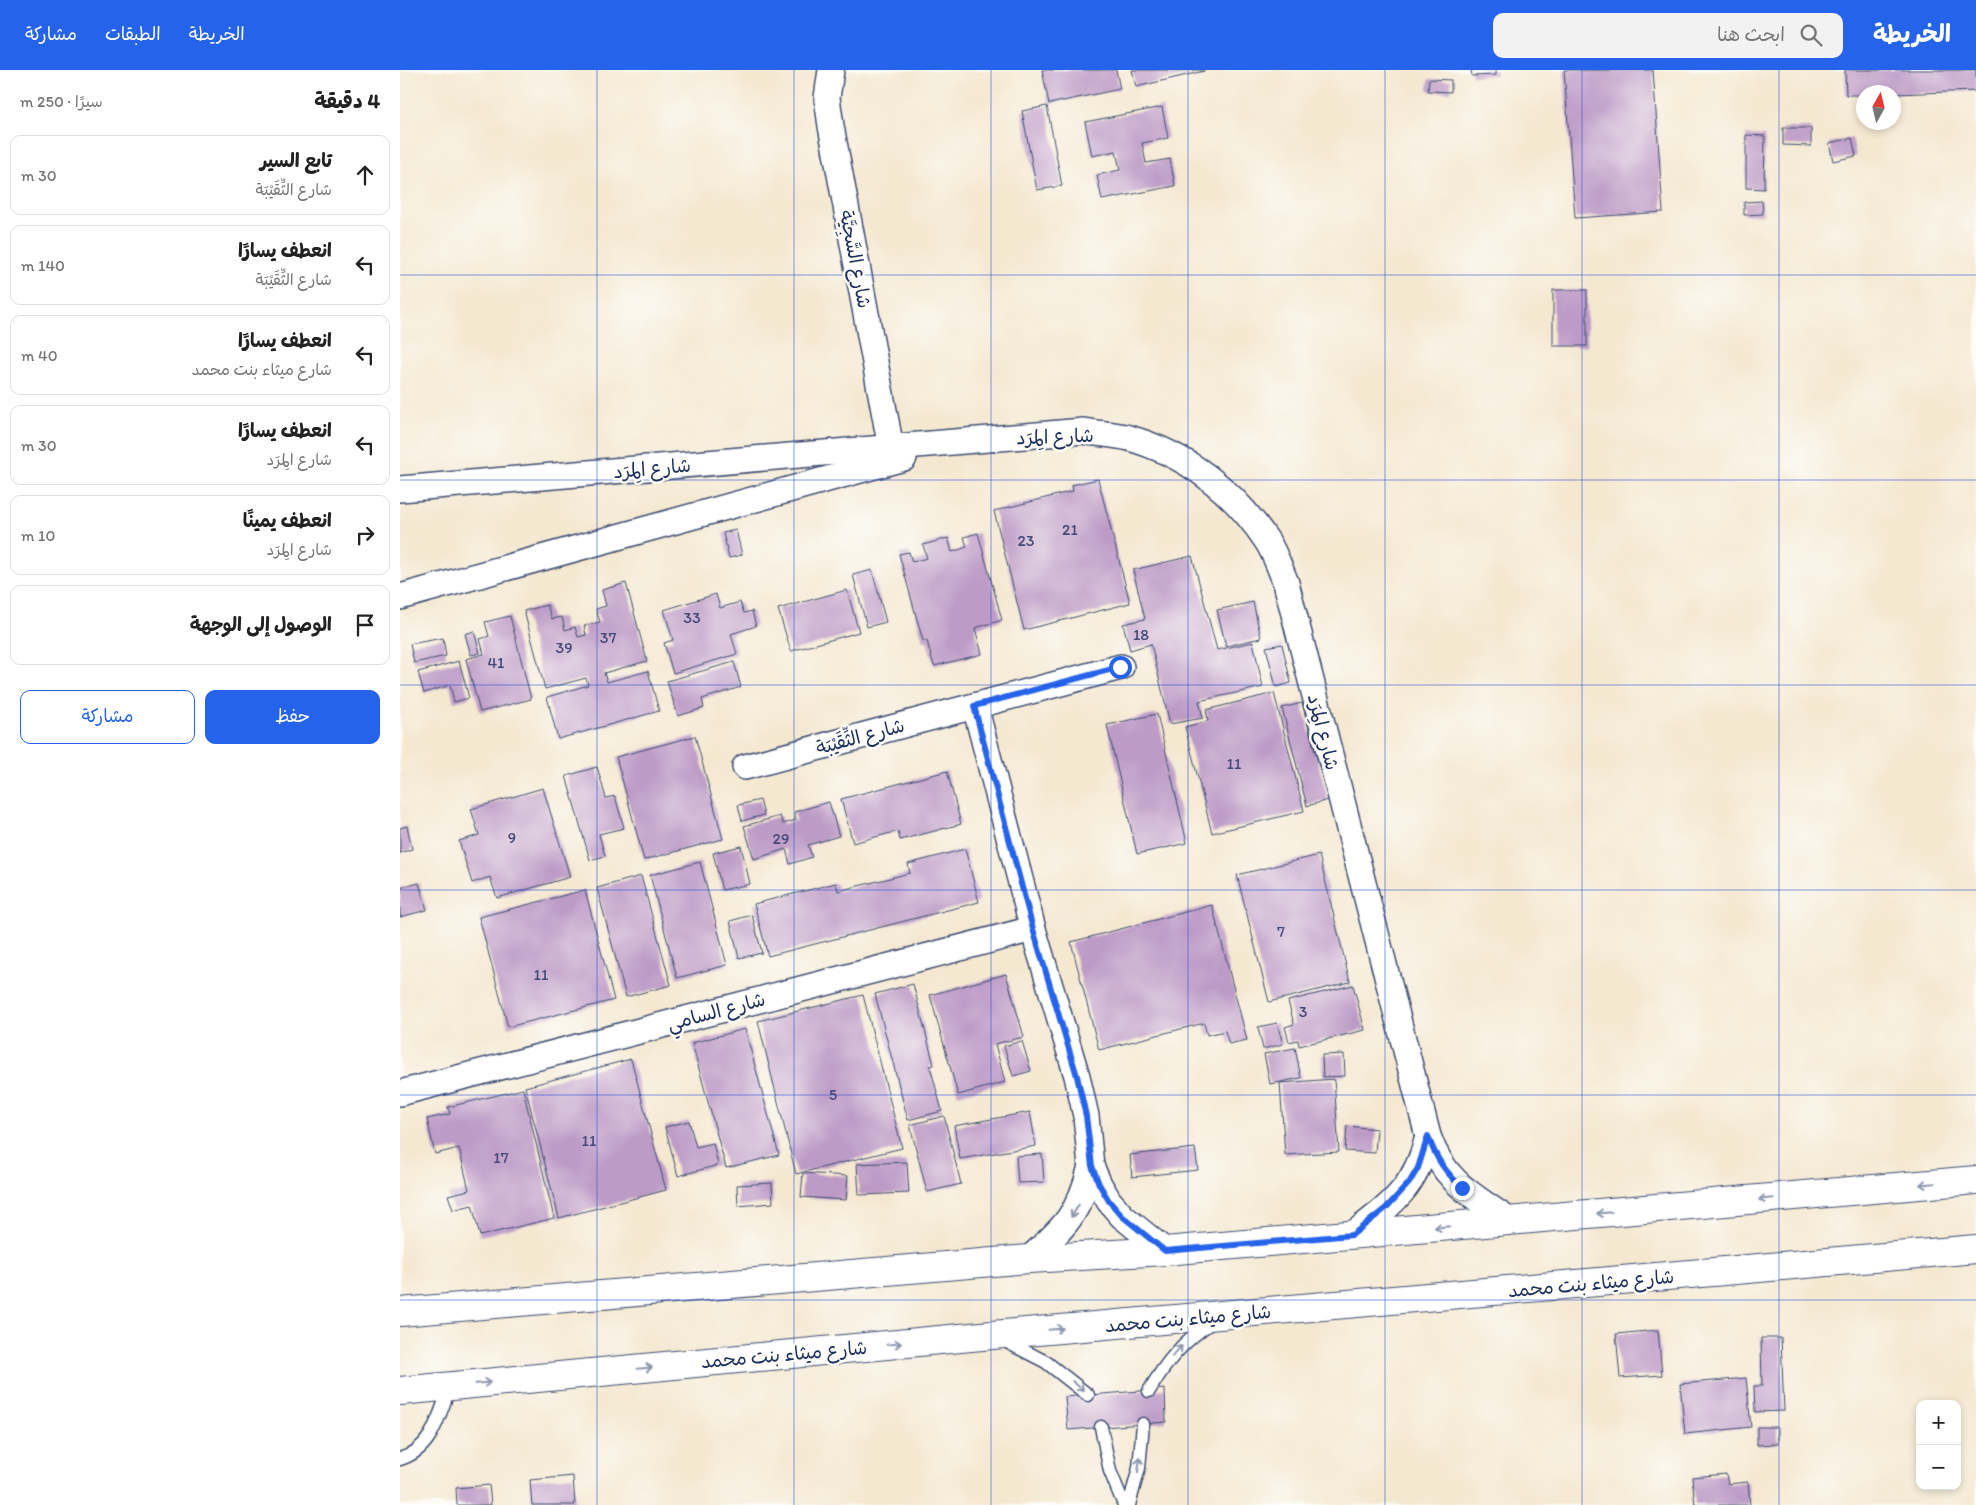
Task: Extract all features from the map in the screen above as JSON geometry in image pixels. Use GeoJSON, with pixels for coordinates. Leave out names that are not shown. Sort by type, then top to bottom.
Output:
{"type":"FeatureCollection","features":[{"type":"Feature","properties":{"kind":"main road"},"geometry":{"type":"LineString","coordinates":[[401,1311],[1029,1259],[1165,1251],[1976,1180]]}},
{"type":"Feature","properties":{"kind":"main road","name":"شارع ميثاء بنت محمد"},"geometry":{"type":"LineString","coordinates":[[400,1391],[992,1335],[1976,1249]]}},
{"type":"Feature","properties":{"kind":"street","name":"شارع السَّجِيَّة"},"geometry":{"type":"LineString","coordinates":[[831,70],[826,98],[891,448]]}},
{"type":"Feature","properties":{"kind":"street","name":"شارع المِرَد"},"geometry":{"type":"LineString","coordinates":[[400,490],[1083,432],[1128,438],[1170,453],[1208,476],[1241,506],[1268,542],[1286,582],[1428,1136],[1435,1156],[1447,1173],[1462,1188],[1510,1221]]}},
{"type":"Feature","properties":{"kind":"street"},"geometry":{"type":"LineString","coordinates":[[400,597],[966,441]]}},
{"type":"Feature","properties":{"kind":"street","name":"شارع الثِّقَيْبَة"},"geometry":{"type":"LineString","coordinates":[[745,767],[1120,667]]}},
{"type":"Feature","properties":{"kind":"street"},"geometry":{"type":"LineString","coordinates":[[974,706],[1033,929],[1077,1076],[1086,1116],[1092,1166],[1099,1184],[1109,1201],[1122,1216],[1165,1251]]}},
{"type":"Feature","properties":{"kind":"street","name":"شارع السامي"},"geometry":{"type":"LineString","coordinates":[[400,1093],[1033,929]]}},
{"type":"Feature","properties":{"kind":"street"},"geometry":{"type":"LineString","coordinates":[[1352,1235],[1386,1208],[1409,1183],[1418,1168],[1428,1136]]}},
{"type":"Feature","properties":{"kind":"street"},"geometry":{"type":"LineString","coordinates":[[1029,1259],[1058,1234],[1070,1219],[1080,1203],[1092,1166]]}},
{"type":"Feature","properties":{"kind":"lane"},"geometry":{"type":"LineString","coordinates":[[1149,1391],[1162,1369],[1178,1349],[1197,1332],[1223,1315]]}},
{"type":"Feature","properties":{"kind":"lane"},"geometry":{"type":"LineString","coordinates":[[992,1335],[1023,1348],[1046,1362],[1088,1395]]}},
{"type":"Feature","properties":{"kind":"lane"},"geometry":{"type":"LineString","coordinates":[[400,1459],[419,1451],[431,1436],[450,1386]]}},
{"type":"Feature","properties":{"kind":"lane"},"geometry":{"type":"LineString","coordinates":[[1129,1505],[1139,1468],[1143,1424]]}},
{"type":"Feature","properties":{"kind":"lane"},"geometry":{"type":"LineString","coordinates":[[1101,1428],[1110,1470],[1124,1505]]}},
{"type":"Feature","properties":{"kind":"building"},"geometry":{"type":"Polygon","coordinates":[[[1042,70],[1116,70],[1120,89],[1049,104],[1042,70]]]}},
{"type":"Feature","properties":{"kind":"building"},"geometry":{"type":"Polygon","coordinates":[[[1132,70],[1204,70],[1204,71],[1136,87],[1132,70]]]}},
{"type":"Feature","properties":{"kind":"building"},"geometry":{"type":"Polygon","coordinates":[[[1471,70],[1496,70],[1496,75],[1472,76],[1471,70]]]}},
{"type":"Feature","properties":{"kind":"building"},"geometry":{"type":"Polygon","coordinates":[[[1564,70],[1653,70],[1663,212],[1575,218],[1564,70]]]}},
{"type":"Feature","properties":{"kind":"building"},"geometry":{"type":"Polygon","coordinates":[[[1845,70],[1976,70],[1976,91],[1901,94],[1901,85],[1856,85],[1856,95],[1846,95],[1845,70]]]}},
{"type":"Feature","properties":{"kind":"building"},"geometry":{"type":"Polygon","coordinates":[[[1429,79],[1451,80],[1451,92],[1428,91],[1429,79]]]}},
{"type":"Feature","properties":{"kind":"building"},"geometry":{"type":"Polygon","coordinates":[[[1047,106],[1062,186],[1037,190],[1022,111],[1047,106]]]}},
{"type":"Feature","properties":{"kind":"building"},"geometry":{"type":"Polygon","coordinates":[[[1162,107],[1168,138],[1142,143],[1146,163],[1170,159],[1175,186],[1102,200],[1097,175],[1120,170],[1116,151],[1092,156],[1085,122],[1162,107]]]}},
{"type":"Feature","properties":{"kind":"building"},"geometry":{"type":"Polygon","coordinates":[[[1783,128],[1811,128],[1811,146],[1783,145],[1783,128]]]}},
{"type":"Feature","properties":{"kind":"building"},"geometry":{"type":"Polygon","coordinates":[[[1746,135],[1765,136],[1764,189],[1746,188],[1746,135]]]}},
{"type":"Feature","properties":{"kind":"building"},"geometry":{"type":"Polygon","coordinates":[[[1852,138],[1856,156],[1833,161],[1829,143],[1852,138]]]}},
{"type":"Feature","properties":{"kind":"building"},"geometry":{"type":"Polygon","coordinates":[[[1762,201],[1763,214],[1744,215],[1744,202],[1762,201]]]}},
{"type":"Feature","properties":{"kind":"building"},"geometry":{"type":"Polygon","coordinates":[[[1553,290],[1587,290],[1587,346],[1553,346],[1553,290]]]}},
{"type":"Feature","properties":{"kind":"building"},"geometry":{"type":"Polygon","coordinates":[[[1098,479],[1130,603],[1024,630],[994,511],[1073,491],[1072,485],[1098,479]]]}},
{"type":"Feature","properties":{"kind":"building"},"geometry":{"type":"Polygon","coordinates":[[[736,530],[742,555],[729,558],[723,533],[736,530]]]}},
{"type":"Feature","properties":{"kind":"building"},"geometry":{"type":"Polygon","coordinates":[[[978,533],[1002,620],[975,628],[982,654],[934,666],[927,641],[923,641],[899,554],[909,552],[912,562],[927,558],[923,545],[948,538],[952,552],[967,547],[964,537],[978,533]]]}},
{"type":"Feature","properties":{"kind":"building"},"geometry":{"type":"Polygon","coordinates":[[[1192,556],[1217,650],[1253,642],[1263,687],[1199,701],[1203,718],[1170,724],[1151,644],[1130,650],[1123,624],[1145,619],[1133,570],[1192,556]]]}},
{"type":"Feature","properties":{"kind":"building"},"geometry":{"type":"Polygon","coordinates":[[[872,570],[886,622],[867,627],[853,575],[872,570]]]}},
{"type":"Feature","properties":{"kind":"building"},"geometry":{"type":"Polygon","coordinates":[[[626,583],[647,661],[604,673],[607,682],[648,671],[659,711],[558,739],[547,697],[588,685],[586,678],[545,689],[524,611],[547,605],[552,619],[562,617],[565,630],[575,627],[578,637],[586,635],[584,626],[600,622],[596,609],[606,606],[602,590],[626,583]]]}},
{"type":"Feature","properties":{"kind":"building"},"geometry":{"type":"Polygon","coordinates":[[[847,590],[859,632],[791,651],[778,609],[847,590]]]}},
{"type":"Feature","properties":{"kind":"building"},"geometry":{"type":"Polygon","coordinates":[[[716,594],[720,608],[740,602],[744,613],[752,611],[756,626],[731,634],[737,654],[673,673],[664,643],[673,640],[664,610],[716,594]]]}},
{"type":"Feature","properties":{"kind":"building"},"geometry":{"type":"Polygon","coordinates":[[[1253,602],[1261,638],[1226,646],[1217,610],[1253,602]]]}},
{"type":"Feature","properties":{"kind":"building"},"geometry":{"type":"Polygon","coordinates":[[[510,616],[531,699],[480,712],[466,659],[484,654],[480,639],[489,636],[485,622],[510,616]]]}},
{"type":"Feature","properties":{"kind":"building"},"geometry":{"type":"Polygon","coordinates":[[[474,631],[480,653],[471,655],[465,634],[474,631]]]}},
{"type":"Feature","properties":{"kind":"building"},"geometry":{"type":"Polygon","coordinates":[[[443,638],[446,656],[414,663],[410,644],[443,638]]]}},
{"type":"Feature","properties":{"kind":"building"},"geometry":{"type":"Polygon","coordinates":[[[1282,644],[1291,683],[1276,687],[1266,647],[1282,644]]]}},
{"type":"Feature","properties":{"kind":"building"},"geometry":{"type":"Polygon","coordinates":[[[459,661],[469,698],[454,702],[450,685],[424,693],[418,672],[459,661]]]}},
{"type":"Feature","properties":{"kind":"building"},"geometry":{"type":"Polygon","coordinates":[[[734,662],[741,687],[702,699],[704,708],[678,716],[667,681],[734,662]]]}},
{"type":"Feature","properties":{"kind":"building"},"geometry":{"type":"Polygon","coordinates":[[[1274,693],[1304,811],[1212,833],[1185,727],[1208,721],[1206,710],[1274,693]]]}},
{"type":"Feature","properties":{"kind":"building"},"geometry":{"type":"Polygon","coordinates":[[[1302,703],[1328,800],[1307,806],[1282,708],[1302,703]]]}},
{"type":"Feature","properties":{"kind":"building"},"geometry":{"type":"Polygon","coordinates":[[[1157,714],[1187,843],[1137,854],[1107,725],[1157,714]]]}},
{"type":"Feature","properties":{"kind":"building"},"geometry":{"type":"Polygon","coordinates":[[[695,736],[723,839],[644,860],[616,757],[695,736]]]}},
{"type":"Feature","properties":{"kind":"building"},"geometry":{"type":"Polygon","coordinates":[[[597,767],[606,798],[615,796],[624,828],[599,834],[605,856],[590,860],[566,776],[597,767]]]}},
{"type":"Feature","properties":{"kind":"building"},"geometry":{"type":"Polygon","coordinates":[[[947,771],[961,824],[900,840],[898,831],[853,843],[841,799],[947,771]]]}},
{"type":"Feature","properties":{"kind":"building"},"geometry":{"type":"Polygon","coordinates":[[[543,788],[570,877],[497,898],[490,877],[472,883],[459,841],[479,835],[471,809],[543,788]]]}},
{"type":"Feature","properties":{"kind":"building"},"geometry":{"type":"Polygon","coordinates":[[[760,800],[764,815],[742,821],[738,805],[760,800]]]}},
{"type":"Feature","properties":{"kind":"building"},"geometry":{"type":"Polygon","coordinates":[[[829,802],[839,836],[808,845],[812,857],[790,864],[786,849],[754,859],[744,826],[780,816],[783,824],[796,820],[794,812],[829,802]]]}},
{"type":"Feature","properties":{"kind":"building"},"geometry":{"type":"Polygon","coordinates":[[[407,826],[412,849],[400,853],[400,828],[407,826]]]}},
{"type":"Feature","properties":{"kind":"building"},"geometry":{"type":"Polygon","coordinates":[[[741,846],[750,884],[722,890],[713,853],[741,846]]]}},
{"type":"Feature","properties":{"kind":"building"},"geometry":{"type":"Polygon","coordinates":[[[965,849],[979,902],[768,956],[754,904],[836,883],[838,891],[910,873],[908,864],[965,849]]]}},
{"type":"Feature","properties":{"kind":"building"},"geometry":{"type":"Polygon","coordinates":[[[1319,855],[1350,982],[1269,1002],[1237,875],[1319,855]]]}},
{"type":"Feature","properties":{"kind":"building"},"geometry":{"type":"Polygon","coordinates":[[[700,862],[727,965],[677,978],[650,875],[700,862]]]}},
{"type":"Feature","properties":{"kind":"building"},"geometry":{"type":"Polygon","coordinates":[[[641,876],[671,985],[626,997],[597,888],[641,876]]]}},
{"type":"Feature","properties":{"kind":"building"},"geometry":{"type":"Polygon","coordinates":[[[419,883],[427,910],[400,917],[400,888],[419,883]]]}},
{"type":"Feature","properties":{"kind":"building"},"geometry":{"type":"Polygon","coordinates":[[[585,890],[614,1000],[508,1027],[479,917],[585,890]]]}},
{"type":"Feature","properties":{"kind":"building"},"geometry":{"type":"Polygon","coordinates":[[[1212,905],[1247,1040],[1229,1044],[1225,1031],[1207,1035],[1204,1023],[1099,1050],[1071,942],[1212,905]]]}},
{"type":"Feature","properties":{"kind":"building"},"geometry":{"type":"Polygon","coordinates":[[[752,915],[762,953],[739,958],[730,921],[752,915]]]}},
{"type":"Feature","properties":{"kind":"building"},"geometry":{"type":"Polygon","coordinates":[[[1006,974],[1024,1037],[995,1044],[1005,1082],[958,1095],[930,995],[1006,974]]]}},
{"type":"Feature","properties":{"kind":"building"},"geometry":{"type":"Polygon","coordinates":[[[913,984],[934,1065],[930,1066],[942,1111],[908,1120],[875,994],[913,984]]]}},
{"type":"Feature","properties":{"kind":"building"},"geometry":{"type":"Polygon","coordinates":[[[1353,985],[1365,1030],[1299,1046],[1298,1040],[1289,1042],[1285,1027],[1294,1024],[1288,1001],[1353,985]]]}},
{"type":"Feature","properties":{"kind":"building"},"geometry":{"type":"Polygon","coordinates":[[[863,995],[902,1148],[796,1174],[758,1021],[863,995]]]}},
{"type":"Feature","properties":{"kind":"building"},"geometry":{"type":"Polygon","coordinates":[[[1277,1023],[1283,1044],[1263,1049],[1258,1027],[1277,1023]]]}},
{"type":"Feature","properties":{"kind":"building"},"geometry":{"type":"Polygon","coordinates":[[[745,1029],[779,1155],[726,1168],[692,1043],[745,1029]]]}},
{"type":"Feature","properties":{"kind":"building"},"geometry":{"type":"Polygon","coordinates":[[[1022,1041],[1031,1071],[1013,1076],[1004,1046],[1022,1041]]]}},
{"type":"Feature","properties":{"kind":"building"},"geometry":{"type":"Polygon","coordinates":[[[1295,1048],[1301,1078],[1270,1084],[1264,1054],[1295,1048]]]}},
{"type":"Feature","properties":{"kind":"building"},"geometry":{"type":"Polygon","coordinates":[[[1344,1054],[1345,1076],[1323,1077],[1322,1055],[1344,1054]]]}},
{"type":"Feature","properties":{"kind":"building"},"geometry":{"type":"Polygon","coordinates":[[[631,1059],[666,1190],[559,1218],[525,1087],[631,1059]]]}},
{"type":"Feature","properties":{"kind":"building"},"geometry":{"type":"Polygon","coordinates":[[[1334,1079],[1339,1152],[1285,1155],[1280,1083],[1334,1079]]]}},
{"type":"Feature","properties":{"kind":"building"},"geometry":{"type":"Polygon","coordinates":[[[523,1089],[554,1218],[480,1236],[472,1205],[453,1210],[448,1195],[469,1190],[459,1148],[435,1154],[427,1119],[450,1114],[448,1107],[523,1089]]]}},
{"type":"Feature","properties":{"kind":"building"},"geometry":{"type":"Polygon","coordinates":[[[1030,1112],[1036,1146],[960,1159],[954,1126],[1030,1112]]]}},
{"type":"Feature","properties":{"kind":"building"},"geometry":{"type":"Polygon","coordinates":[[[944,1116],[961,1184],[927,1192],[910,1125],[944,1116]]]}},
{"type":"Feature","properties":{"kind":"building"},"geometry":{"type":"Polygon","coordinates":[[[689,1121],[696,1147],[713,1143],[718,1165],[678,1176],[665,1127],[689,1121]]]}},
{"type":"Feature","properties":{"kind":"building"},"geometry":{"type":"Polygon","coordinates":[[[1347,1126],[1377,1129],[1375,1153],[1345,1151],[1347,1126]]]}},
{"type":"Feature","properties":{"kind":"building"},"geometry":{"type":"Polygon","coordinates":[[[1195,1148],[1198,1170],[1132,1177],[1130,1155],[1195,1148]]]}},
{"type":"Feature","properties":{"kind":"building"},"geometry":{"type":"Polygon","coordinates":[[[1042,1154],[1044,1182],[1018,1183],[1016,1156],[1042,1154]]]}},
{"type":"Feature","properties":{"kind":"building"},"geometry":{"type":"Polygon","coordinates":[[[907,1162],[909,1193],[859,1195],[857,1164],[907,1162]]]}},
{"type":"Feature","properties":{"kind":"building"},"geometry":{"type":"Polygon","coordinates":[[[803,1173],[848,1176],[846,1200],[801,1197],[803,1173]]]}},
{"type":"Feature","properties":{"kind":"building"},"geometry":{"type":"Polygon","coordinates":[[[772,1183],[773,1203],[738,1206],[737,1185],[772,1183]]]}},
{"type":"Feature","properties":{"kind":"building"},"geometry":{"type":"Polygon","coordinates":[[[1658,1330],[1662,1375],[1620,1378],[1616,1334],[1658,1330]]]}},
{"type":"Feature","properties":{"kind":"building"},"geometry":{"type":"Polygon","coordinates":[[[1761,1338],[1781,1338],[1784,1411],[1755,1412],[1754,1386],[1762,1386],[1761,1338]]]}},
{"type":"Feature","properties":{"kind":"building"},"geometry":{"type":"Polygon","coordinates":[[[1746,1378],[1751,1427],[1685,1434],[1680,1384],[1746,1378]]]}},
{"type":"Feature","properties":{"kind":"building"},"geometry":{"type":"Polygon","coordinates":[[[1165,1389],[1166,1422],[1068,1430],[1065,1397],[1165,1389]]]}},
{"type":"Feature","properties":{"kind":"building"},"geometry":{"type":"Polygon","coordinates":[[[1757,1427],[1778,1427],[1778,1444],[1757,1445],[1757,1427]]]}},
{"type":"Feature","properties":{"kind":"building"},"geometry":{"type":"Polygon","coordinates":[[[1726,1474],[1728,1484],[1748,1482],[1750,1505],[1695,1505],[1692,1477],[1726,1474]]]}},
{"type":"Feature","properties":{"kind":"building"},"geometry":{"type":"Polygon","coordinates":[[[573,1476],[575,1505],[532,1505],[530,1480],[573,1476]]]}},
{"type":"Feature","properties":{"kind":"building"},"geometry":{"type":"Polygon","coordinates":[[[489,1485],[491,1505],[457,1505],[456,1488],[489,1485]]]}},
{"type":"Feature","properties":{"kind":"route"},"geometry":{"type":"LineString","coordinates":[[1120,667],[974,706],[1033,929],[1077,1076],[1086,1116],[1092,1166],[1099,1184],[1109,1201],[1122,1216],[1165,1251],[1352,1235],[1386,1208],[1409,1183],[1418,1168],[1428,1136],[1435,1156],[1447,1173],[1462,1188]]}}]}
